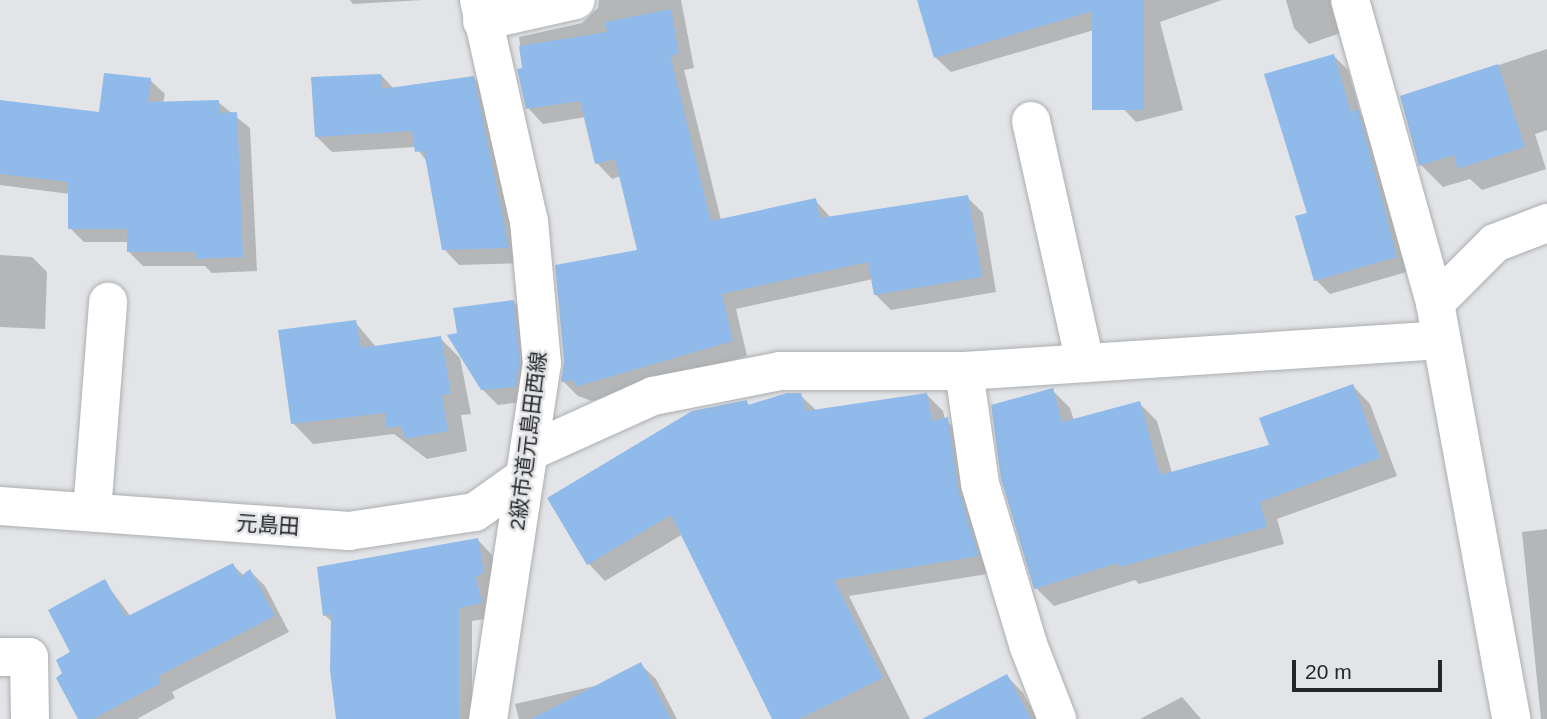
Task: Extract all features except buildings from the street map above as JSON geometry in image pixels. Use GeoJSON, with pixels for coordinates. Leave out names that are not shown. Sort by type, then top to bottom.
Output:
{"type":"FeatureCollection","features":[{"type":"Feature","properties":{"kind":"street"},"geometry":{"type":"LineString","coordinates":[[481,10],[576,0]]}},
{"type":"Feature","properties":{"kind":"street"},"geometry":{"type":"LineString","coordinates":[[1350,0],[1435,303],[1511,719]]}},
{"type":"Feature","properties":{"kind":"street","name":"2級市道元島田西線"},"geometry":{"type":"LineString","coordinates":[[481,10],[529,221],[542,363],[488,719]]}},
{"type":"Feature","properties":{"kind":"street"},"geometry":{"type":"LineString","coordinates":[[1031,121],[1085,363]]}},
{"type":"Feature","properties":{"kind":"street"},"geometry":{"type":"LineString","coordinates":[[1435,303],[1495,243],[1547,223]]}},
{"type":"Feature","properties":{"kind":"street"},"geometry":{"type":"LineString","coordinates":[[92,512],[108,302]]}},
{"type":"Feature","properties":{"kind":"street","name":"元島田"},"geometry":{"type":"LineString","coordinates":[[0,506],[349,531],[475,512],[527,465],[653,396],[768,374],[964,371],[1441,340]]}},
{"type":"Feature","properties":{"kind":"street"},"geometry":{"type":"LineString","coordinates":[[964,371],[979,484],[1029,648],[1056,719]]}},
{"type":"Feature","properties":{"kind":"street"},"geometry":{"type":"LineString","coordinates":[[0,657],[29,657],[30,719]]}}]}
